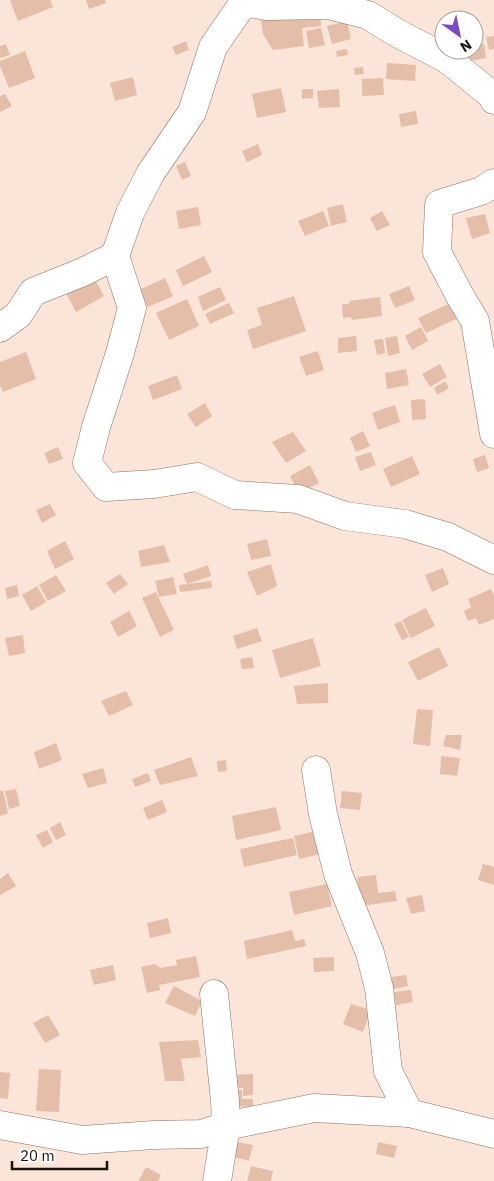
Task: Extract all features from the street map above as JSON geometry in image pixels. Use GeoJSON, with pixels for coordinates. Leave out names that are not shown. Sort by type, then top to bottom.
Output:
{"type":"FeatureCollection","features":[{"type":"Feature","properties":{"kind":"street"},"geometry":{"type":"LineString","coordinates":[[494,100],[493,96],[447,59],[397,33],[368,15],[328,5],[266,6],[244,1],[213,47],[192,112],[150,174],[130,213],[115,256],[132,308],[87,463],[106,487],[154,484],[196,477],[235,495],[298,499],[345,516],[405,524],[448,536],[494,560]]}},
{"type":"Feature","properties":{"kind":"street"},"geometry":{"type":"LineString","coordinates":[[494,183],[481,191],[439,204],[438,252],[475,321],[494,434]]}},
{"type":"Feature","properties":{"kind":"street"},"geometry":{"type":"LineString","coordinates":[[0,328],[18,315],[33,292],[115,256]]}},
{"type":"Feature","properties":{"kind":"street"},"geometry":{"type":"LineString","coordinates":[[316,770],[323,814],[338,874],[370,953],[379,988],[388,1071],[409,1113]]}},
{"type":"Feature","properties":{"kind":"street"},"geometry":{"type":"LineString","coordinates":[[214,994],[226,1126],[217,1181]]}},
{"type":"Feature","properties":{"kind":"street"},"geometry":{"type":"LineString","coordinates":[[0,1125],[82,1140],[201,1134],[226,1126],[314,1108],[409,1113],[494,1134]]}},
{"type":"Feature","properties":{"kind":"building"},"geometry":{"type":"Polygon","coordinates":[[[50,0],[53,7],[18,21],[10,1],[50,0]]]}},
{"type":"Feature","properties":{"kind":"building"},"geometry":{"type":"Polygon","coordinates":[[[86,0],[105,0],[106,3],[89,9],[86,0]]]}},
{"type":"Feature","properties":{"kind":"building"},"geometry":{"type":"Polygon","coordinates":[[[320,11],[321,26],[302,28],[304,46],[273,50],[263,34],[260,15],[320,11]]]}},
{"type":"Feature","properties":{"kind":"building"},"geometry":{"type":"Polygon","coordinates":[[[347,21],[351,39],[332,44],[327,26],[347,21]]]}},
{"type":"Feature","properties":{"kind":"building"},"geometry":{"type":"Polygon","coordinates":[[[321,28],[325,45],[309,48],[306,31],[321,28]]]}},
{"type":"Feature","properties":{"kind":"building"},"geometry":{"type":"Polygon","coordinates":[[[494,36],[494,49],[489,50],[486,37],[494,36]]]}},
{"type":"Feature","properties":{"kind":"building"},"geometry":{"type":"Polygon","coordinates":[[[186,41],[189,50],[176,55],[172,47],[186,41]]]}},
{"type":"Feature","properties":{"kind":"building"},"geometry":{"type":"Polygon","coordinates":[[[6,44],[10,55],[0,58],[0,46],[6,44]]]}},
{"type":"Feature","properties":{"kind":"building"},"geometry":{"type":"Polygon","coordinates":[[[347,49],[348,55],[337,57],[336,51],[347,49]]]}},
{"type":"Feature","properties":{"kind":"building"},"geometry":{"type":"Polygon","coordinates":[[[25,51],[35,78],[9,88],[0,66],[0,61],[25,51]]]}},
{"type":"Feature","properties":{"kind":"building"},"geometry":{"type":"Polygon","coordinates":[[[387,63],[416,65],[415,81],[386,79],[387,63]]]}},
{"type":"Feature","properties":{"kind":"building"},"geometry":{"type":"Polygon","coordinates":[[[363,67],[364,74],[355,75],[354,68],[363,67]]]}},
{"type":"Feature","properties":{"kind":"building"},"geometry":{"type":"Polygon","coordinates":[[[133,77],[137,95],[115,101],[110,83],[133,77]]]}},
{"type":"Feature","properties":{"kind":"building"},"geometry":{"type":"Polygon","coordinates":[[[383,78],[384,95],[362,96],[362,79],[383,78]]]}},
{"type":"Feature","properties":{"kind":"building"},"geometry":{"type":"Polygon","coordinates":[[[281,88],[286,112],[257,118],[252,94],[281,88]]]}},
{"type":"Feature","properties":{"kind":"building"},"geometry":{"type":"Polygon","coordinates":[[[302,89],[313,89],[313,98],[302,99],[302,89]]]}},
{"type":"Feature","properties":{"kind":"building"},"geometry":{"type":"Polygon","coordinates":[[[339,89],[340,107],[319,108],[317,91],[339,89]]]}},
{"type":"Feature","properties":{"kind":"building"},"geometry":{"type":"Polygon","coordinates":[[[5,94],[12,106],[0,112],[0,96],[5,94]]]}},
{"type":"Feature","properties":{"kind":"building"},"geometry":{"type":"Polygon","coordinates":[[[416,111],[418,124],[401,127],[399,114],[416,111]]]}},
{"type":"Feature","properties":{"kind":"building"},"geometry":{"type":"Polygon","coordinates":[[[258,144],[262,155],[247,162],[242,151],[258,144]]]}},
{"type":"Feature","properties":{"kind":"building"},"geometry":{"type":"Polygon","coordinates":[[[185,162],[191,176],[182,180],[176,166],[185,162]]]}},
{"type":"Feature","properties":{"kind":"building"},"geometry":{"type":"Polygon","coordinates":[[[343,204],[347,222],[331,226],[327,208],[343,204]]]}},
{"type":"Feature","properties":{"kind":"building"},"geometry":{"type":"Polygon","coordinates":[[[198,207],[201,225],[179,229],[176,211],[198,207]]]}},
{"type":"Feature","properties":{"kind":"building"},"geometry":{"type":"Polygon","coordinates":[[[323,211],[329,226],[305,236],[298,221],[323,211]]]}},
{"type":"Feature","properties":{"kind":"building"},"geometry":{"type":"Polygon","coordinates":[[[382,211],[390,225],[377,231],[370,218],[382,211]]]}},
{"type":"Feature","properties":{"kind":"building"},"geometry":{"type":"Polygon","coordinates":[[[485,214],[490,233],[472,239],[466,218],[485,214]]]}},
{"type":"Feature","properties":{"kind":"building"},"geometry":{"type":"Polygon","coordinates":[[[204,256],[212,272],[183,286],[176,270],[204,256]]]}},
{"type":"Feature","properties":{"kind":"building"},"geometry":{"type":"Polygon","coordinates":[[[93,276],[104,296],[76,312],[65,291],[93,276]]]}},
{"type":"Feature","properties":{"kind":"building"},"geometry":{"type":"Polygon","coordinates":[[[165,278],[173,296],[148,307],[139,290],[165,278]]]}},
{"type":"Feature","properties":{"kind":"building"},"geometry":{"type":"Polygon","coordinates":[[[409,286],[415,300],[395,308],[389,294],[409,286]]]}},
{"type":"Feature","properties":{"kind":"building"},"geometry":{"type":"Polygon","coordinates":[[[220,287],[226,300],[203,311],[198,297],[220,287]]]}},
{"type":"Feature","properties":{"kind":"building"},"geometry":{"type":"Polygon","coordinates":[[[294,296],[306,331],[253,349],[247,330],[262,325],[257,308],[294,296]]]}},
{"type":"Feature","properties":{"kind":"building"},"geometry":{"type":"Polygon","coordinates":[[[380,297],[382,316],[352,320],[351,317],[343,318],[342,304],[349,304],[349,301],[380,297]]]}},
{"type":"Feature","properties":{"kind":"building"},"geometry":{"type":"Polygon","coordinates":[[[187,299],[199,326],[169,340],[156,313],[187,299]]]}},
{"type":"Feature","properties":{"kind":"building"},"geometry":{"type":"Polygon","coordinates":[[[459,299],[467,314],[426,333],[418,318],[459,299]]]}},
{"type":"Feature","properties":{"kind":"building"},"geometry":{"type":"Polygon","coordinates":[[[229,303],[234,313],[210,324],[205,314],[229,303]]]}},
{"type":"Feature","properties":{"kind":"building"},"geometry":{"type":"Polygon","coordinates":[[[421,327],[428,341],[412,350],[405,336],[421,327]]]}},
{"type":"Feature","properties":{"kind":"building"},"geometry":{"type":"Polygon","coordinates":[[[356,336],[357,351],[338,353],[338,338],[356,336]]]}},
{"type":"Feature","properties":{"kind":"building"},"geometry":{"type":"Polygon","coordinates":[[[397,336],[400,353],[388,356],[385,338],[397,336]]]}},
{"type":"Feature","properties":{"kind":"building"},"geometry":{"type":"Polygon","coordinates":[[[383,339],[385,353],[377,355],[374,340],[383,339]]]}},
{"type":"Feature","properties":{"kind":"building"},"geometry":{"type":"Polygon","coordinates":[[[318,351],[324,370],[306,376],[299,357],[318,351]]]}},
{"type":"Feature","properties":{"kind":"building"},"geometry":{"type":"Polygon","coordinates":[[[26,352],[36,379],[3,392],[0,385],[0,362],[26,352]]]}},
{"type":"Feature","properties":{"kind":"building"},"geometry":{"type":"Polygon","coordinates":[[[440,364],[447,377],[430,387],[422,374],[440,364]]]}},
{"type":"Feature","properties":{"kind":"building"},"geometry":{"type":"Polygon","coordinates":[[[406,369],[409,385],[387,389],[385,373],[406,369]]]}},
{"type":"Feature","properties":{"kind":"building"},"geometry":{"type":"Polygon","coordinates":[[[177,375],[182,389],[153,400],[148,386],[177,375]]]}},
{"type":"Feature","properties":{"kind":"building"},"geometry":{"type":"Polygon","coordinates":[[[445,381],[449,388],[437,395],[434,388],[445,381]]]}},
{"type":"Feature","properties":{"kind":"building"},"geometry":{"type":"Polygon","coordinates":[[[425,399],[426,419],[412,420],[411,400],[425,399]]]}},
{"type":"Feature","properties":{"kind":"building"},"geometry":{"type":"Polygon","coordinates":[[[205,403],[212,416],[196,427],[187,414],[205,403]]]}},
{"type":"Feature","properties":{"kind":"building"},"geometry":{"type":"Polygon","coordinates":[[[395,405],[400,422],[378,430],[372,413],[395,405]]]}},
{"type":"Feature","properties":{"kind":"building"},"geometry":{"type":"Polygon","coordinates":[[[363,431],[370,446],[356,452],[350,438],[363,431]]]}},
{"type":"Feature","properties":{"kind":"building"},"geometry":{"type":"Polygon","coordinates":[[[293,432],[306,451],[286,463],[272,442],[293,432]]]}},
{"type":"Feature","properties":{"kind":"building"},"geometry":{"type":"Polygon","coordinates":[[[58,447],[63,459],[49,464],[44,453],[58,447]]]}},
{"type":"Feature","properties":{"kind":"building"},"geometry":{"type":"Polygon","coordinates":[[[371,452],[376,465],[360,471],[355,457],[371,452]]]}},
{"type":"Feature","properties":{"kind":"building"},"geometry":{"type":"Polygon","coordinates":[[[485,455],[489,468],[477,472],[473,459],[485,455]]]}},
{"type":"Feature","properties":{"kind":"building"},"geometry":{"type":"Polygon","coordinates":[[[412,456],[420,474],[391,487],[383,469],[412,456]]]}},
{"type":"Feature","properties":{"kind":"building"},"geometry":{"type":"Polygon","coordinates":[[[310,465],[319,483],[299,493],[290,476],[310,465]]]}},
{"type":"Feature","properties":{"kind":"building"},"geometry":{"type":"Polygon","coordinates":[[[50,504],[56,515],[42,523],[36,510],[50,504]]]}},
{"type":"Feature","properties":{"kind":"building"},"geometry":{"type":"Polygon","coordinates":[[[267,539],[271,556],[251,560],[247,544],[267,539]]]}},
{"type":"Feature","properties":{"kind":"building"},"geometry":{"type":"Polygon","coordinates":[[[65,541],[74,559],[55,569],[47,551],[65,541]]]}},
{"type":"Feature","properties":{"kind":"building"},"geometry":{"type":"Polygon","coordinates":[[[164,545],[170,562],[141,567],[138,551],[164,545]]]}},
{"type":"Feature","properties":{"kind":"building"},"geometry":{"type":"Polygon","coordinates":[[[271,564],[277,586],[257,596],[247,572],[271,564]]]}},
{"type":"Feature","properties":{"kind":"building"},"geometry":{"type":"Polygon","coordinates":[[[208,565],[211,576],[187,584],[183,574],[208,565]]]}},
{"type":"Feature","properties":{"kind":"building"},"geometry":{"type":"Polygon","coordinates":[[[443,568],[449,584],[432,592],[425,575],[443,568]]]}},
{"type":"Feature","properties":{"kind":"building"},"geometry":{"type":"Polygon","coordinates":[[[120,574],[128,584],[114,594],[106,583],[120,574]]]}},
{"type":"Feature","properties":{"kind":"building"},"geometry":{"type":"Polygon","coordinates":[[[56,575],[66,591],[48,601],[39,585],[56,575]]]}},
{"type":"Feature","properties":{"kind":"building"},"geometry":{"type":"Polygon","coordinates":[[[173,577],[177,594],[159,597],[155,581],[173,577]]]}},
{"type":"Feature","properties":{"kind":"building"},"geometry":{"type":"Polygon","coordinates":[[[211,581],[212,588],[180,592],[179,585],[211,581]]]}},
{"type":"Feature","properties":{"kind":"building"},"geometry":{"type":"Polygon","coordinates":[[[17,585],[19,596],[7,599],[5,588],[17,585]]]}},
{"type":"Feature","properties":{"kind":"building"},"geometry":{"type":"Polygon","coordinates":[[[37,586],[46,602],[31,611],[22,595],[37,586]]]}},
{"type":"Feature","properties":{"kind":"building"},"geometry":{"type":"Polygon","coordinates":[[[491,589],[494,596],[494,619],[479,625],[476,618],[468,621],[464,611],[471,607],[468,599],[491,589]]]}},
{"type":"Feature","properties":{"kind":"building"},"geometry":{"type":"Polygon","coordinates":[[[156,592],[174,630],[160,637],[142,598],[156,592]]]}},
{"type":"Feature","properties":{"kind":"building"},"geometry":{"type":"Polygon","coordinates":[[[426,608],[435,626],[411,638],[402,620],[426,608]]]}},
{"type":"Feature","properties":{"kind":"building"},"geometry":{"type":"Polygon","coordinates":[[[129,611],[137,626],[118,637],[110,622],[129,611]]]}},
{"type":"Feature","properties":{"kind":"building"},"geometry":{"type":"Polygon","coordinates":[[[401,621],[409,637],[402,640],[394,624],[401,621]]]}},
{"type":"Feature","properties":{"kind":"building"},"geometry":{"type":"Polygon","coordinates":[[[257,628],[262,641],[237,649],[233,636],[257,628]]]}},
{"type":"Feature","properties":{"kind":"building"},"geometry":{"type":"Polygon","coordinates":[[[23,635],[25,653],[9,656],[5,638],[23,635]]]}},
{"type":"Feature","properties":{"kind":"building"},"geometry":{"type":"Polygon","coordinates":[[[313,638],[321,666],[280,678],[272,650],[313,638]]]}},
{"type":"Feature","properties":{"kind":"building"},"geometry":{"type":"Polygon","coordinates":[[[439,647],[448,666],[418,681],[408,662],[439,647]]]}},
{"type":"Feature","properties":{"kind":"building"},"geometry":{"type":"Polygon","coordinates":[[[252,657],[254,668],[242,669],[240,659],[252,657]]]}},
{"type":"Feature","properties":{"kind":"building"},"geometry":{"type":"Polygon","coordinates":[[[328,683],[328,703],[297,704],[294,686],[328,683]]]}},
{"type":"Feature","properties":{"kind":"building"},"geometry":{"type":"Polygon","coordinates":[[[126,691],[133,705],[109,716],[101,701],[126,691]]]}},
{"type":"Feature","properties":{"kind":"building"},"geometry":{"type":"Polygon","coordinates":[[[417,709],[433,710],[430,746],[413,744],[417,709]]]}},
{"type":"Feature","properties":{"kind":"building"},"geometry":{"type":"Polygon","coordinates":[[[446,735],[462,735],[460,750],[443,746],[446,735]]]}},
{"type":"Feature","properties":{"kind":"building"},"geometry":{"type":"Polygon","coordinates":[[[56,743],[62,760],[39,769],[34,752],[56,743]]]}},
{"type":"Feature","properties":{"kind":"building"},"geometry":{"type":"Polygon","coordinates":[[[441,756],[460,758],[457,776],[440,774],[441,756]]]}},
{"type":"Feature","properties":{"kind":"building"},"geometry":{"type":"Polygon","coordinates":[[[191,757],[198,776],[160,785],[154,770],[191,757]]]}},
{"type":"Feature","properties":{"kind":"building"},"geometry":{"type":"Polygon","coordinates":[[[226,760],[227,771],[218,772],[217,761],[226,760]]]}},
{"type":"Feature","properties":{"kind":"building"},"geometry":{"type":"Polygon","coordinates":[[[103,768],[107,783],[88,788],[82,774],[103,768]]]}},
{"type":"Feature","properties":{"kind":"building"},"geometry":{"type":"Polygon","coordinates":[[[148,773],[151,781],[135,787],[132,779],[148,773]]]}},
{"type":"Feature","properties":{"kind":"building"},"geometry":{"type":"Polygon","coordinates":[[[16,789],[20,806],[9,809],[5,791],[16,789]]]}},
{"type":"Feature","properties":{"kind":"building"},"geometry":{"type":"Polygon","coordinates":[[[3,790],[8,813],[0,816],[0,791],[3,790]]]}},
{"type":"Feature","properties":{"kind":"building"},"geometry":{"type":"Polygon","coordinates":[[[342,791],[362,793],[360,810],[340,808],[342,791]]]}},
{"type":"Feature","properties":{"kind":"building"},"geometry":{"type":"Polygon","coordinates":[[[162,800],[167,812],[148,820],[143,808],[162,800]]]}},
{"type":"Feature","properties":{"kind":"building"},"geometry":{"type":"Polygon","coordinates":[[[276,807],[281,830],[236,840],[232,816],[276,807]]]}},
{"type":"Feature","properties":{"kind":"building"},"geometry":{"type":"Polygon","coordinates":[[[60,822],[66,835],[56,840],[50,828],[60,822]]]}},
{"type":"Feature","properties":{"kind":"building"},"geometry":{"type":"Polygon","coordinates":[[[47,830],[53,842],[43,848],[36,835],[47,830]]]}},
{"type":"Feature","properties":{"kind":"building"},"geometry":{"type":"Polygon","coordinates":[[[316,831],[321,854],[299,859],[294,836],[316,831]]]}},
{"type":"Feature","properties":{"kind":"building"},"geometry":{"type":"Polygon","coordinates":[[[293,838],[297,855],[244,867],[240,849],[293,838]]]}},
{"type":"Feature","properties":{"kind":"building"},"geometry":{"type":"Polygon","coordinates":[[[483,864],[494,867],[494,885],[478,880],[483,864]]]}},
{"type":"Feature","properties":{"kind":"building"},"geometry":{"type":"Polygon","coordinates":[[[8,873],[16,886],[0,895],[0,879],[8,873]]]}},
{"type":"Feature","properties":{"kind":"building"},"geometry":{"type":"Polygon","coordinates":[[[376,875],[378,893],[395,891],[397,901],[361,906],[357,877],[376,875]]]}},
{"type":"Feature","properties":{"kind":"building"},"geometry":{"type":"Polygon","coordinates":[[[327,884],[332,906],[294,915],[289,892],[327,884]]]}},
{"type":"Feature","properties":{"kind":"building"},"geometry":{"type":"Polygon","coordinates":[[[422,895],[425,911],[411,914],[406,898],[422,895]]]}},
{"type":"Feature","properties":{"kind":"building"},"geometry":{"type":"Polygon","coordinates":[[[168,918],[171,933],[150,938],[147,923],[168,918]]]}},
{"type":"Feature","properties":{"kind":"building"},"geometry":{"type":"Polygon","coordinates":[[[292,930],[295,941],[304,939],[306,946],[247,959],[244,941],[292,930]]]}},
{"type":"Feature","properties":{"kind":"building"},"geometry":{"type":"Polygon","coordinates":[[[196,956],[200,977],[159,985],[160,990],[147,993],[141,967],[155,964],[161,968],[177,965],[176,960],[196,956]]]}},
{"type":"Feature","properties":{"kind":"building"},"geometry":{"type":"Polygon","coordinates":[[[334,957],[334,971],[314,972],[313,958],[334,957]]]}},
{"type":"Feature","properties":{"kind":"building"},"geometry":{"type":"Polygon","coordinates":[[[113,965],[116,980],[94,985],[90,970],[113,965]]]}},
{"type":"Feature","properties":{"kind":"building"},"geometry":{"type":"Polygon","coordinates":[[[406,975],[408,986],[393,989],[391,977],[406,975]]]}},
{"type":"Feature","properties":{"kind":"building"},"geometry":{"type":"Polygon","coordinates":[[[174,986],[202,1001],[195,1016],[165,1003],[174,986]]]}},
{"type":"Feature","properties":{"kind":"building"},"geometry":{"type":"Polygon","coordinates":[[[411,990],[413,1002],[396,1005],[394,992],[411,990]]]}},
{"type":"Feature","properties":{"kind":"building"},"geometry":{"type":"Polygon","coordinates":[[[351,1004],[371,1010],[363,1032],[343,1024],[351,1004]]]}},
{"type":"Feature","properties":{"kind":"building"},"geometry":{"type":"Polygon","coordinates":[[[48,1015],[60,1035],[45,1043],[33,1023],[48,1015]]]}},
{"type":"Feature","properties":{"kind":"building"},"geometry":{"type":"Polygon","coordinates":[[[198,1040],[201,1057],[181,1059],[185,1081],[165,1081],[159,1042],[198,1040]]]}},
{"type":"Feature","properties":{"kind":"building"},"geometry":{"type":"Polygon","coordinates":[[[39,1069],[61,1070],[59,1112],[36,1111],[39,1069]]]}},
{"type":"Feature","properties":{"kind":"building"},"geometry":{"type":"Polygon","coordinates":[[[0,1072],[10,1073],[8,1099],[0,1098],[0,1072]]]}},
{"type":"Feature","properties":{"kind":"building"},"geometry":{"type":"Polygon","coordinates":[[[253,1074],[253,1095],[243,1096],[243,1088],[232,1088],[231,1075],[253,1074]]]}},
{"type":"Feature","properties":{"kind":"building"},"geometry":{"type":"Polygon","coordinates":[[[231,1090],[242,1090],[242,1099],[253,1099],[253,1106],[232,1107],[231,1090]]]}},
{"type":"Feature","properties":{"kind":"building"},"geometry":{"type":"Polygon","coordinates":[[[237,1142],[253,1145],[249,1161],[231,1156],[237,1142]]]}},
{"type":"Feature","properties":{"kind":"building"},"geometry":{"type":"Polygon","coordinates":[[[378,1142],[397,1146],[394,1158],[376,1154],[378,1142]]]}},
{"type":"Feature","properties":{"kind":"building"},"geometry":{"type":"Polygon","coordinates":[[[251,1166],[273,1171],[271,1181],[247,1181],[251,1166]]]}},
{"type":"Feature","properties":{"kind":"building"},"geometry":{"type":"Polygon","coordinates":[[[146,1167],[161,1175],[158,1181],[139,1180],[146,1167]]]}}]}
